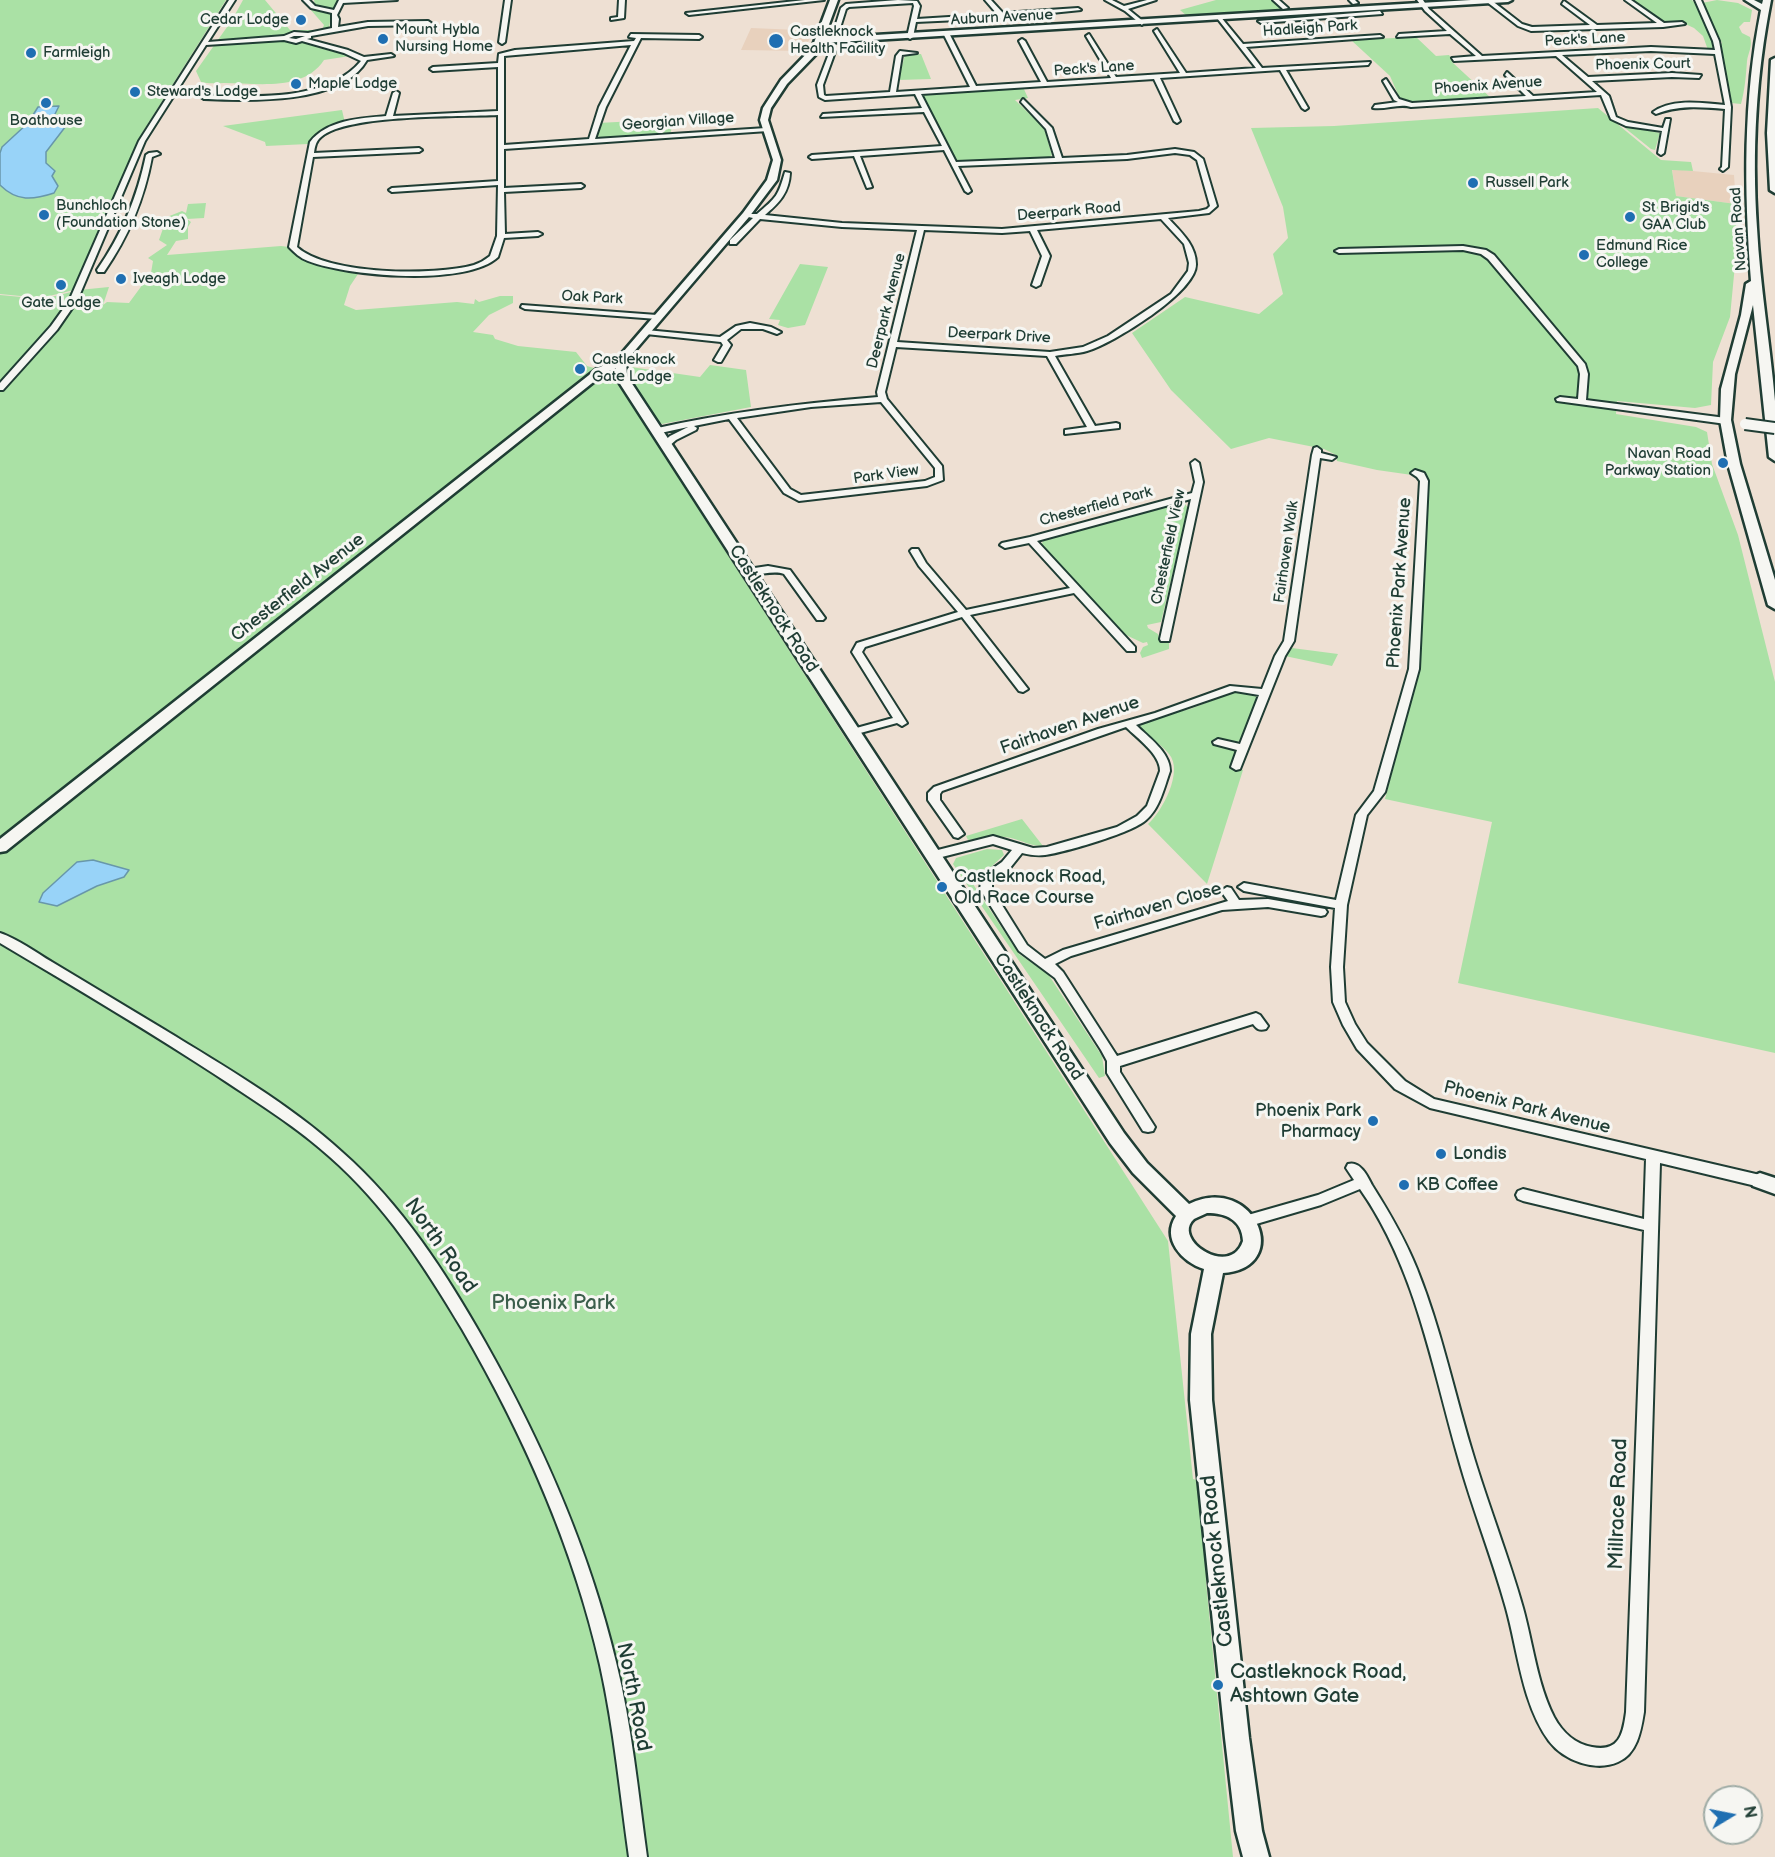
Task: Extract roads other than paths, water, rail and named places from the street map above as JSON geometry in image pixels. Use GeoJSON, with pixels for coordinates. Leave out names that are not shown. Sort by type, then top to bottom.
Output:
{"type":"FeatureCollection","features":[{"type":"Feature","properties":{"kind":"main road"},"geometry":{"type":"LineString","coordinates":[[621,362],[746,215],[776,171],[777,160],[766,130],[765,117],[773,96],[811,56],[820,41],[833,0]]}},
{"type":"Feature","properties":{"kind":"main road","name":"Auburn Avenue"},"geometry":{"type":"LineString","coordinates":[[820,41],[1220,18],[1321,15],[1421,3],[1508,0]]}},
{"type":"Feature","properties":{"kind":"main road"},"geometry":{"type":"LineString","coordinates":[[1749,0],[1775,1]]}},
{"type":"Feature","properties":{"kind":"main road"},"geometry":{"type":"LineString","coordinates":[[1756,0],[1767,2]]}},
{"type":"Feature","properties":{"kind":"main road","name":"Navan Road"},"geometry":{"type":"LineString","coordinates":[[1767,2],[1750,103],[1750,203],[1775,457]]}},
{"type":"Feature","properties":{"kind":"main road"},"geometry":{"type":"LineString","coordinates":[[1775,60],[1775,190]]}},
{"type":"Feature","properties":{"kind":"main road"},"geometry":{"type":"LineString","coordinates":[[1753,237],[1748,309],[1729,371],[1725,403],[1726,421],[1732,464],[1751,519],[1775,605]]}},
{"type":"Feature","properties":{"kind":"main road","name":"Castleknock Road"},"geometry":{"type":"LineString","coordinates":[[621,362],[621,376],[656,431],[1117,1138],[1140,1168],[1186,1214]]}},
{"type":"Feature","properties":{"kind":"main road","name":"Chesterfield Avenue"},"geometry":{"type":"LineString","coordinates":[[0,847],[602,370],[621,362]]}},
{"type":"Feature","properties":{"kind":"main road"},"geometry":{"type":"LineString","coordinates":[[1726,421],[1775,428]]}},
{"type":"Feature","properties":{"kind":"main road"},"geometry":{"type":"LineString","coordinates":[[1204,1205],[1228,1207],[1246,1221],[1253,1239],[1251,1248],[1246,1256],[1237,1262],[1215,1264],[1193,1256],[1186,1248],[1179,1230],[1186,1214],[1204,1205]]}},
{"type":"Feature","properties":{"kind":"main road","name":"Castleknock Road"},"geometry":{"type":"LineString","coordinates":[[1215,1264],[1201,1334],[1201,1401],[1237,1738],[1249,1831],[1256,1857]]}},
{"type":"Feature","properties":{"kind":"street"},"geometry":{"type":"LineString","coordinates":[[0,388],[54,328],[80,289],[142,141],[232,0]]}},
{"type":"Feature","properties":{"kind":"street"},"geometry":{"type":"LineString","coordinates":[[306,0],[313,7],[335,12]]}},
{"type":"Feature","properties":{"kind":"street"},"geometry":{"type":"LineString","coordinates":[[337,29],[334,27],[335,12],[342,0],[394,0]]}},
{"type":"Feature","properties":{"kind":"street"},"geometry":{"type":"LineString","coordinates":[[502,42],[508,0]]}},
{"type":"Feature","properties":{"kind":"street"},"geometry":{"type":"LineString","coordinates":[[613,19],[621,18],[622,0]]}},
{"type":"Feature","properties":{"kind":"street"},"geometry":{"type":"LineString","coordinates":[[689,13],[821,0]]}},
{"type":"Feature","properties":{"kind":"street"},"geometry":{"type":"LineString","coordinates":[[988,0],[1002,16]]}},
{"type":"Feature","properties":{"kind":"street"},"geometry":{"type":"LineString","coordinates":[[1108,0],[1124,8],[1142,23]]}},
{"type":"Feature","properties":{"kind":"street"},"geometry":{"type":"LineString","coordinates":[[1124,8],[1153,0]]}},
{"type":"Feature","properties":{"kind":"street"},"geometry":{"type":"LineString","coordinates":[[1276,0],[1286,8]]}},
{"type":"Feature","properties":{"kind":"street"},"geometry":{"type":"LineString","coordinates":[[1629,0],[1663,25]]}},
{"type":"Feature","properties":{"kind":"street"},"geometry":{"type":"LineString","coordinates":[[1698,0],[1716,41],[1728,107],[1725,167],[1723,169]]}},
{"type":"Feature","properties":{"kind":"street"},"geometry":{"type":"LineString","coordinates":[[1489,1],[1527,28],[1682,24]]}},
{"type":"Feature","properties":{"kind":"street"},"geometry":{"type":"LineString","coordinates":[[838,27],[844,8],[858,3],[915,2],[910,37]]}},
{"type":"Feature","properties":{"kind":"street"},"geometry":{"type":"LineString","coordinates":[[1421,3],[1451,33],[1480,57]]}},
{"type":"Feature","properties":{"kind":"street"},"geometry":{"type":"LineString","coordinates":[[1564,3],[1596,27]]}},
{"type":"Feature","properties":{"kind":"street"},"geometry":{"type":"LineString","coordinates":[[913,21],[1078,10]]}},
{"type":"Feature","properties":{"kind":"street"},"geometry":{"type":"LineString","coordinates":[[1261,21],[1321,15],[1380,13]]}},
{"type":"Feature","properties":{"kind":"street"},"geometry":{"type":"LineString","coordinates":[[1220,18],[1260,70]]}},
{"type":"Feature","properties":{"kind":"street"},"geometry":{"type":"LineString","coordinates":[[203,44],[285,38],[291,41],[337,29],[368,24],[428,23]]}},
{"type":"Feature","properties":{"kind":"street"},"geometry":{"type":"LineString","coordinates":[[1157,31],[1184,75]]}},
{"type":"Feature","properties":{"kind":"street"},"geometry":{"type":"LineString","coordinates":[[1399,36],[1451,33]]}},
{"type":"Feature","properties":{"kind":"street"},"geometry":{"type":"LineString","coordinates":[[947,34],[974,88]]}},
{"type":"Feature","properties":{"kind":"street","name":"Georgian Village"},"geometry":{"type":"LineString","coordinates":[[592,142],[591,137],[597,118],[639,36]]}},
{"type":"Feature","properties":{"kind":"street"},"geometry":{"type":"LineString","coordinates":[[1089,36],[1115,80]]}},
{"type":"Feature","properties":{"kind":"street"},"geometry":{"type":"LineString","coordinates":[[607,45],[613,38],[699,37]]}},
{"type":"Feature","properties":{"kind":"street","name":"Hadleigh Park"},"geometry":{"type":"LineString","coordinates":[[1242,46],[1380,37]]}},
{"type":"Feature","properties":{"kind":"street"},"geometry":{"type":"LineString","coordinates":[[306,38],[318,46],[353,53],[364,59],[391,56]]}},
{"type":"Feature","properties":{"kind":"street"},"geometry":{"type":"LineString","coordinates":[[1022,41],[1045,84]]}},
{"type":"Feature","properties":{"kind":"street"},"geometry":{"type":"LineString","coordinates":[[501,113],[389,117],[352,122],[324,132],[313,142],[293,247],[312,261],[335,267],[420,274],[455,272],[483,265],[498,251],[501,236],[502,65],[501,55],[635,43]]}},
{"type":"Feature","properties":{"kind":"street","name":"Peck's Lane"},"geometry":{"type":"LineString","coordinates":[[1454,59],[1665,49],[1718,52]]}},
{"type":"Feature","properties":{"kind":"street","name":"Peck's Lane"},"geometry":{"type":"LineString","coordinates":[[832,52],[820,85],[819,91],[822,97],[1368,63]]}},
{"type":"Feature","properties":{"kind":"street"},"geometry":{"type":"LineString","coordinates":[[893,94],[892,88],[900,53],[914,53]]}},
{"type":"Feature","properties":{"kind":"street"},"geometry":{"type":"LineString","coordinates":[[1556,53],[1603,93],[1608,99],[1610,114],[1619,122],[1666,130]]}},
{"type":"Feature","properties":{"kind":"street"},"geometry":{"type":"LineString","coordinates":[[204,97],[261,97],[321,88],[356,72],[363,65],[364,59]]}},
{"type":"Feature","properties":{"kind":"street"},"geometry":{"type":"LineString","coordinates":[[433,69],[502,65]]}},
{"type":"Feature","properties":{"kind":"street"},"geometry":{"type":"LineString","coordinates":[[1282,69],[1305,108]]}},
{"type":"Feature","properties":{"kind":"street"},"geometry":{"type":"LineString","coordinates":[[1507,74],[1532,96]]}},
{"type":"Feature","properties":{"kind":"street","name":"Phoenix Court"},"geometry":{"type":"LineString","coordinates":[[1588,79],[1699,76]]}},
{"type":"Feature","properties":{"kind":"street"},"geometry":{"type":"LineString","coordinates":[[1156,77],[1177,121]]}},
{"type":"Feature","properties":{"kind":"street"},"geometry":{"type":"LineString","coordinates":[[1386,81],[1395,98],[1402,103]]}},
{"type":"Feature","properties":{"kind":"street"},"geometry":{"type":"LineString","coordinates":[[917,92],[968,191]]}},
{"type":"Feature","properties":{"kind":"street"},"geometry":{"type":"LineString","coordinates":[[389,117],[396,93]]}},
{"type":"Feature","properties":{"kind":"street","name":"Phoenix Avenue"},"geometry":{"type":"LineString","coordinates":[[1375,107],[1402,103],[1411,105],[1603,93]]}},
{"type":"Feature","properties":{"kind":"street"},"geometry":{"type":"LineString","coordinates":[[955,164],[1059,160],[1049,128],[1023,101]]}},
{"type":"Feature","properties":{"kind":"street"},"geometry":{"type":"LineString","coordinates":[[1656,112],[1660,109],[1690,106],[1728,107]]}},
{"type":"Feature","properties":{"kind":"street"},"geometry":{"type":"LineString","coordinates":[[823,116],[926,110]]}},
{"type":"Feature","properties":{"kind":"street"},"geometry":{"type":"LineString","coordinates":[[1661,153],[1668,120]]}},
{"type":"Feature","properties":{"kind":"street","name":"Georgian Village"},"geometry":{"type":"LineString","coordinates":[[502,147],[766,130]]}},
{"type":"Feature","properties":{"kind":"street"},"geometry":{"type":"LineString","coordinates":[[812,157],[945,148]]}},
{"type":"Feature","properties":{"kind":"street"},"geometry":{"type":"LineString","coordinates":[[311,155],[418,150]]}},
{"type":"Feature","properties":{"kind":"street","name":"Deerpark Road"},"geometry":{"type":"LineString","coordinates":[[746,215],[840,225],[921,229],[1033,229],[1204,213],[1213,207],[1202,165],[1196,155],[1175,151],[1127,157],[1059,160]]}},
{"type":"Feature","properties":{"kind":"street"},"geometry":{"type":"LineString","coordinates":[[115,266],[103,268],[130,224],[138,205],[146,175],[148,155],[157,154]]}},
{"type":"Feature","properties":{"kind":"street"},"geometry":{"type":"LineString","coordinates":[[855,154],[869,187]]}},
{"type":"Feature","properties":{"kind":"street"},"geometry":{"type":"LineString","coordinates":[[733,242],[782,197],[787,186],[787,173]]}},
{"type":"Feature","properties":{"kind":"street"},"geometry":{"type":"LineString","coordinates":[[126,177],[146,175]]}},
{"type":"Feature","properties":{"kind":"street"},"geometry":{"type":"LineString","coordinates":[[392,190],[581,186]]}},
{"type":"Feature","properties":{"kind":"street","name":"Deerpark Drive"},"geometry":{"type":"LineString","coordinates":[[892,344],[1050,354],[1085,349],[1111,338],[1174,296],[1192,271],[1193,263],[1185,239],[1163,216]]}},
{"type":"Feature","properties":{"kind":"street","name":"Deerpark Avenue"},"geometry":{"type":"LineString","coordinates":[[883,399],[881,392],[921,229]]}},
{"type":"Feature","properties":{"kind":"street"},"geometry":{"type":"LineString","coordinates":[[1033,229],[1046,256],[1036,285]]}},
{"type":"Feature","properties":{"kind":"street"},"geometry":{"type":"LineString","coordinates":[[501,236],[538,234]]}},
{"type":"Feature","properties":{"kind":"street"},"geometry":{"type":"LineString","coordinates":[[1339,251],[1463,248],[1483,252],[1491,257],[1581,366],[1584,374],[1582,402]]}},
{"type":"Feature","properties":{"kind":"street","name":"Oak Park"},"geometry":{"type":"LineString","coordinates":[[525,308],[657,317]]}},
{"type":"Feature","properties":{"kind":"street"},"geometry":{"type":"LineString","coordinates":[[646,332],[723,340],[738,328],[766,328],[777,332]]}},
{"type":"Feature","properties":{"kind":"street"},"geometry":{"type":"LineString","coordinates":[[718,360],[727,345],[723,340]]}},
{"type":"Feature","properties":{"kind":"street"},"geometry":{"type":"LineString","coordinates":[[1050,354],[1092,429]]}},
{"type":"Feature","properties":{"kind":"street"},"geometry":{"type":"LineString","coordinates":[[656,431],[731,416],[811,405],[883,399]]}},
{"type":"Feature","properties":{"kind":"street","name":"Park View"},"geometry":{"type":"LineString","coordinates":[[731,416],[786,491],[799,498],[816,498],[927,483],[940,478],[939,468],[883,399]]}},
{"type":"Feature","properties":{"kind":"street"},"geometry":{"type":"LineString","coordinates":[[1560,399],[1726,421]]}},
{"type":"Feature","properties":{"kind":"street"},"geometry":{"type":"LineString","coordinates":[[665,445],[673,438],[711,420]]}},
{"type":"Feature","properties":{"kind":"street"},"geometry":{"type":"LineString","coordinates":[[1068,432],[1116,426]]}},
{"type":"Feature","properties":{"kind":"street","name":"Fairhaven Walk"},"geometry":{"type":"LineString","coordinates":[[1266,693],[1280,656],[1289,641],[1317,452],[1332,457]]}},
{"type":"Feature","properties":{"kind":"street","name":"Chesterfield View"},"geometry":{"type":"LineString","coordinates":[[1165,639],[1200,476],[1195,463]]}},
{"type":"Feature","properties":{"kind":"street","name":"Phoenix Park Avenue"},"geometry":{"type":"LineString","coordinates":[[1415,473],[1421,475],[1424,481],[1414,669],[1379,792],[1362,815],[1341,905],[1337,967],[1339,1002],[1349,1025],[1362,1046],[1401,1085],[1430,1103],[1770,1183]]}},
{"type":"Feature","properties":{"kind":"street","name":"Chesterfield Park"},"geometry":{"type":"LineString","coordinates":[[1005,545],[1195,495]]}},
{"type":"Feature","properties":{"kind":"street"},"geometry":{"type":"LineString","coordinates":[[1031,540],[1131,650]]}},
{"type":"Feature","properties":{"kind":"street"},"geometry":{"type":"LineString","coordinates":[[915,551],[933,578],[964,613],[1023,689]]}},
{"type":"Feature","properties":{"kind":"street"},"geometry":{"type":"LineString","coordinates":[[748,572],[770,568],[780,568],[788,572],[820,618]]}},
{"type":"Feature","properties":{"kind":"street"},"geometry":{"type":"LineString","coordinates":[[853,732],[901,721],[857,652],[858,648],[879,639],[964,613],[1077,589]]}},
{"type":"Feature","properties":{"kind":"street","name":"Fairhaven Avenue"},"geometry":{"type":"LineString","coordinates":[[958,834],[934,800],[934,794],[938,789],[1233,688],[1266,693]]}},
{"type":"Feature","properties":{"kind":"street"},"geometry":{"type":"LineString","coordinates":[[1236,767],[1266,693]]}},
{"type":"Feature","properties":{"kind":"street"},"geometry":{"type":"LineString","coordinates":[[934,855],[993,840],[1033,852],[1057,849],[1121,831],[1149,813],[1165,771],[1165,765],[1158,753],[1128,723]]}},
{"type":"Feature","properties":{"kind":"street"},"geometry":{"type":"LineString","coordinates":[[1218,742],[1244,748]]}},
{"type":"Feature","properties":{"kind":"street"},"geometry":{"type":"LineString","coordinates":[[1020,848],[1006,865],[990,874],[985,884],[1023,948],[1030,956],[1059,975],[1113,1060],[1114,1072],[1148,1127]]}},
{"type":"Feature","properties":{"kind":"street"},"geometry":{"type":"LineString","coordinates":[[1244,887],[1341,905]]}},
{"type":"Feature","properties":{"kind":"street"},"geometry":{"type":"LineString","coordinates":[[1227,891],[1236,904]]}},
{"type":"Feature","properties":{"kind":"street","name":"Fairhaven Close"},"geometry":{"type":"LineString","coordinates":[[1045,964],[1067,953],[1236,904],[1269,903],[1321,912]]}},
{"type":"Feature","properties":{"kind":"street","name":"North Road"},"geometry":{"type":"LineString","coordinates":[[0,937],[212,1066],[299,1123],[338,1156],[386,1204],[435,1268],[496,1375],[552,1490],[579,1563],[608,1664],[638,1857]]}},
{"type":"Feature","properties":{"kind":"street"},"geometry":{"type":"LineString","coordinates":[[1113,1060],[1119,1061],[1256,1018],[1262,1026]]}},
{"type":"Feature","properties":{"kind":"street","name":"Millrace Road"},"geometry":{"type":"LineString","coordinates":[[1364,1181],[1402,1248],[1432,1338],[1481,1508],[1512,1595],[1543,1716],[1557,1737],[1572,1749],[1594,1758],[1616,1755],[1630,1739],[1636,1701],[1653,1157]]}},
{"type":"Feature","properties":{"kind":"street"},"geometry":{"type":"LineString","coordinates":[[1246,1221],[1333,1197],[1364,1181],[1353,1168]]}},
{"type":"Feature","properties":{"kind":"street"},"geometry":{"type":"LineString","coordinates":[[1522,1195],[1650,1226]]}},
{"type":"Feature","properties":{"kind":"water"},"geometry":{"type":"Polygon","coordinates":[[[59,106],[54,116],[69,122],[46,152],[46,163],[55,171],[52,176],[58,186],[54,193],[26,198],[6,191],[0,185],[2,147],[28,123],[38,107],[59,106]]]}},
{"type":"Feature","properties":{"kind":"water"},"geometry":{"type":"Polygon","coordinates":[[[93,860],[129,870],[124,877],[97,886],[57,906],[39,902],[43,893],[77,862],[93,860]]]}},
{"type":"Feature","properties":{"kind":"place","name":"Cedar Lodge"},"geometry":{"type":"Point","coordinates":[301,20]}},
{"type":"Feature","properties":{"kind":"place","name":"Mount Hybla Nursing Home"},"geometry":{"type":"Point","coordinates":[383,39]}},
{"type":"Feature","properties":{"kind":"place","name":"Castleknock Health Facility"},"geometry":{"type":"Point","coordinates":[776,41]}},
{"type":"Feature","properties":{"kind":"place","name":"Farmleigh"},"geometry":{"type":"Point","coordinates":[31,53]}},
{"type":"Feature","properties":{"kind":"place","name":"Maple Lodge"},"geometry":{"type":"Point","coordinates":[296,84]}},
{"type":"Feature","properties":{"kind":"place","name":"Steward's Lodge"},"geometry":{"type":"Point","coordinates":[135,92]}},
{"type":"Feature","properties":{"kind":"place","name":"Boathouse"},"geometry":{"type":"Point","coordinates":[46,103]}},
{"type":"Feature","properties":{"kind":"place","name":"Russell Park"},"geometry":{"type":"Point","coordinates":[1473,183]}},
{"type":"Feature","properties":{"kind":"place","name":"Bunchloch (Foundation Stone)"},"geometry":{"type":"Point","coordinates":[44,215]}},
{"type":"Feature","properties":{"kind":"place","name":"St Brigid's GAA Club"},"geometry":{"type":"Point","coordinates":[1630,217]}},
{"type":"Feature","properties":{"kind":"place","name":"Edmund Rice College"},"geometry":{"type":"Point","coordinates":[1584,255]}},
{"type":"Feature","properties":{"kind":"place","name":"Iveagh Lodge"},"geometry":{"type":"Point","coordinates":[121,279]}},
{"type":"Feature","properties":{"kind":"place","name":"Gate Lodge"},"geometry":{"type":"Point","coordinates":[61,285]}},
{"type":"Feature","properties":{"kind":"place","name":"Castleknock Gate Lodge"},"geometry":{"type":"Point","coordinates":[580,369]}},
{"type":"Feature","properties":{"kind":"place","name":"Navan Road Parkway Station"},"geometry":{"type":"Point","coordinates":[1723,463]}},
{"type":"Feature","properties":{"kind":"place","name":"Castleknock Road, Old Race Course"},"geometry":{"type":"Point","coordinates":[942,887]}},
{"type":"Feature","properties":{"kind":"place","name":"Phoenix Park Pharmacy"},"geometry":{"type":"Point","coordinates":[1373,1121]}},
{"type":"Feature","properties":{"kind":"place","name":"Londis"},"geometry":{"type":"Point","coordinates":[1441,1154]}},
{"type":"Feature","properties":{"kind":"place","name":"KB Coffee"},"geometry":{"type":"Point","coordinates":[1404,1185]}},
{"type":"Feature","properties":{"kind":"place","name":"Castleknock Road, Ashtown Gate"},"geometry":{"type":"Point","coordinates":[1218,1685]}},
{"type":"Feature","properties":{"kind":"park label","name":"Phoenix Park"},"geometry":{"type":"Point","coordinates":[553,1304]}}]}
